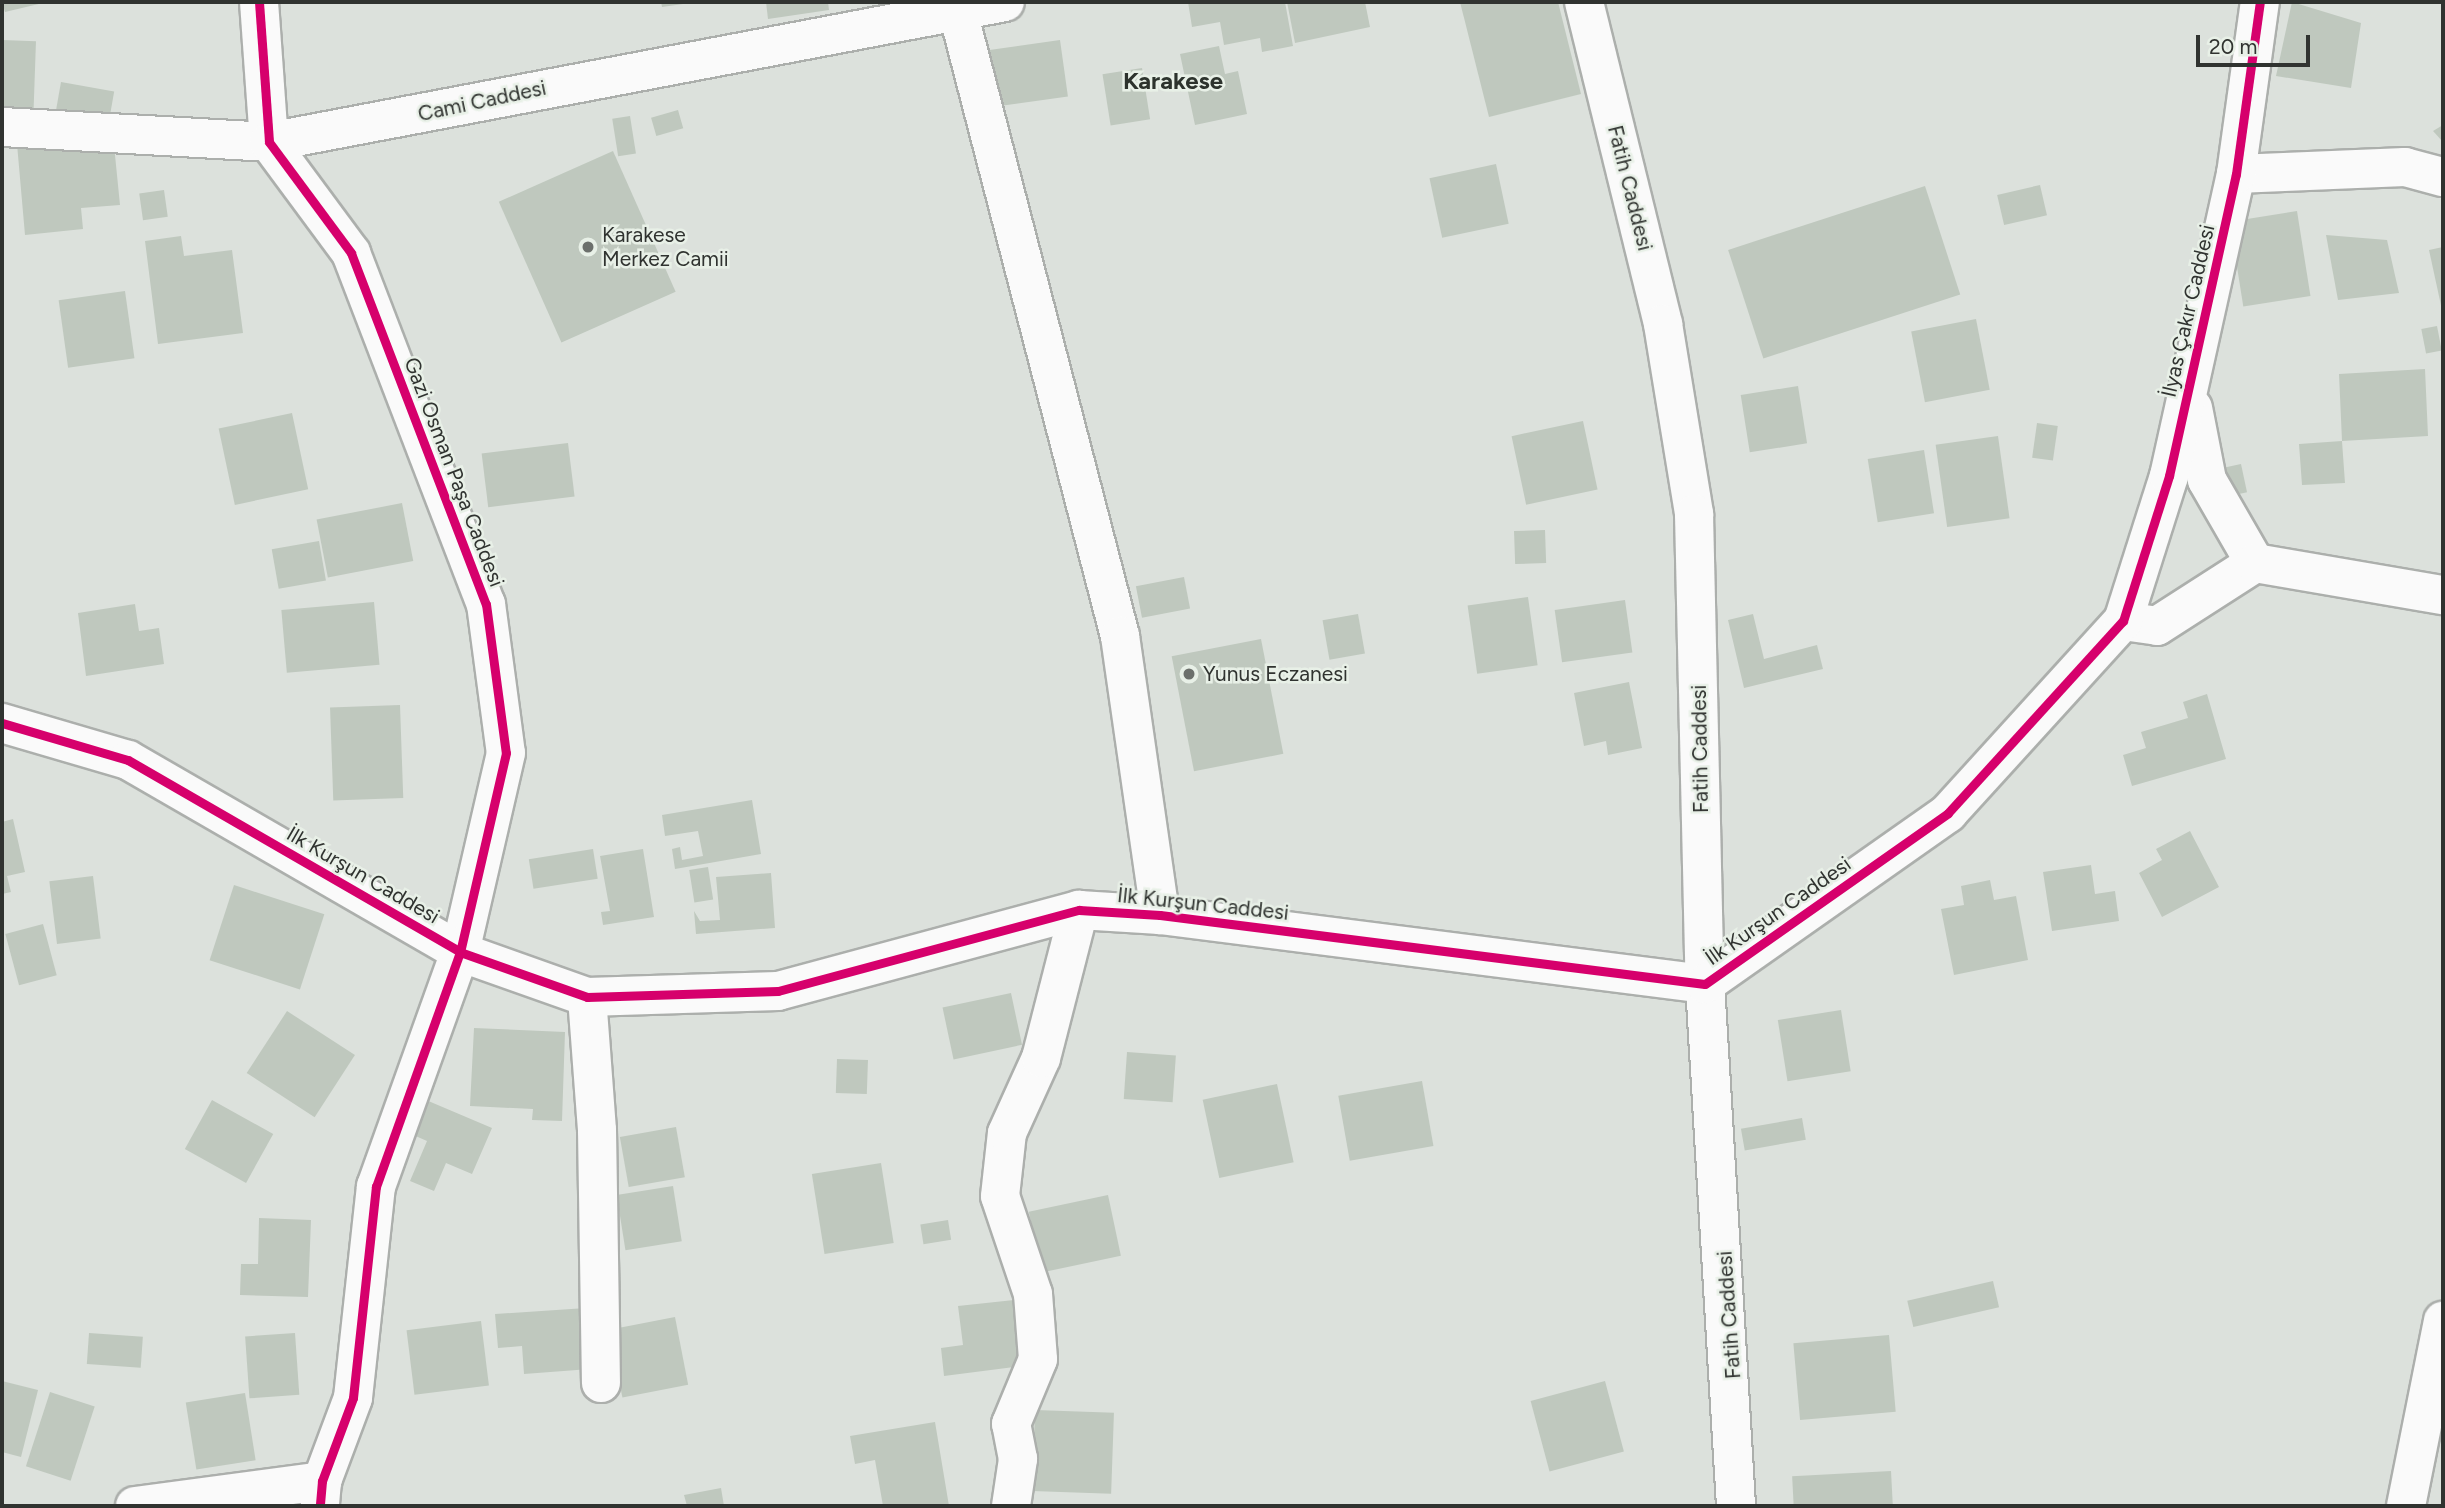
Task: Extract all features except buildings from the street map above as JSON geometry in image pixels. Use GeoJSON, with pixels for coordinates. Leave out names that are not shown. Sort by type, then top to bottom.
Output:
{"type":"FeatureCollection","features":[{"type":"Feature","properties":{"kind":"street"},"geometry":{"type":"LineString","coordinates":[[259,2],[269,142]]}},
{"type":"Feature","properties":{"kind":"street","name":"Cami Caddesi"},"geometry":{"type":"LineString","coordinates":[[2,127],[269,142],[1006,2]]}},
{"type":"Feature","properties":{"kind":"street","name":"Fatih Caddesi"},"geometry":{"type":"LineString","coordinates":[[1584,2],[1663,324],[1695,514],[1705,984],[1736,1506]]}},
{"type":"Feature","properties":{"kind":"street","name":"İlyas Çakır Caddesi"},"geometry":{"type":"LineString","coordinates":[[2123,621],[2169,476],[2190,383],[2236,174],[2260,2]]}},
{"type":"Feature","properties":{"kind":"street"},"geometry":{"type":"LineString","coordinates":[[958,12],[1120,636],[1160,915]]}},
{"type":"Feature","properties":{"kind":"street","name":"Gazi Osman Paşa Caddesi"},"geometry":{"type":"LineString","coordinates":[[269,142],[351,253],[486,604],[506,753],[460,952],[376,1186],[353,1398],[321,1494]]}},
{"type":"Feature","properties":{"kind":"street"},"geometry":{"type":"LineString","coordinates":[[2236,174],[2405,167],[2443,177]]}},
{"type":"Feature","properties":{"kind":"street"},"geometry":{"type":"LineString","coordinates":[[2190,383],[2207,481],[2255,563]]}},
{"type":"Feature","properties":{"kind":"street"},"geometry":{"type":"LineString","coordinates":[[2123,621],[2157,626],[2255,563],[2443,595]]}},
{"type":"Feature","properties":{"kind":"street","name":"İlk Kurşun Caddesi"},"geometry":{"type":"LineString","coordinates":[[2,723],[128,760],[460,952],[587,997],[778,991],[1079,911],[1160,915],[1705,984],[1948,813],[2123,621]]}},
{"type":"Feature","properties":{"kind":"street"},"geometry":{"type":"LineString","coordinates":[[1011,1506],[1018,1459],[1011,1424],[1038,1359],[1033,1294],[1000,1196],[1007,1133],[1041,1058],[1079,911]]}},
{"type":"Feature","properties":{"kind":"street"},"geometry":{"type":"LineString","coordinates":[[587,997],[597,1130],[601,1383]]}},
{"type":"Feature","properties":{"kind":"street"},"geometry":{"type":"LineString","coordinates":[[2406,1506],[2443,1321]]}},
{"type":"Feature","properties":{"kind":"street"},"geometry":{"type":"LineString","coordinates":[[135,1506],[321,1494]]}},
{"type":"Feature","properties":{"kind":"cycle path"},"geometry":{"type":"LineString","coordinates":[[259,2],[269,142],[351,253],[486,604],[506,753],[460,952],[376,1186],[353,1398],[322,1481],[320,1506]]}},
{"type":"Feature","properties":{"kind":"cycle path"},"geometry":{"type":"LineString","coordinates":[[2,723],[128,760],[460,952],[587,997],[778,991],[1079,910],[1160,915],[1705,984],[1948,813],[2123,621],[2169,476],[2236,174],[2260,2]]}},
{"type":"Feature","properties":{"kind":"place","name":"Karakese Merkez Camii"},"geometry":{"type":"Point","coordinates":[588,247]}},
{"type":"Feature","properties":{"kind":"place","name":"Yunus Eczanesi"},"geometry":{"type":"Point","coordinates":[1189,674]}},
{"type":"Feature","properties":{"kind":"district","name":"Karakese"},"geometry":{"type":"Point","coordinates":[1173,81]}}]}
